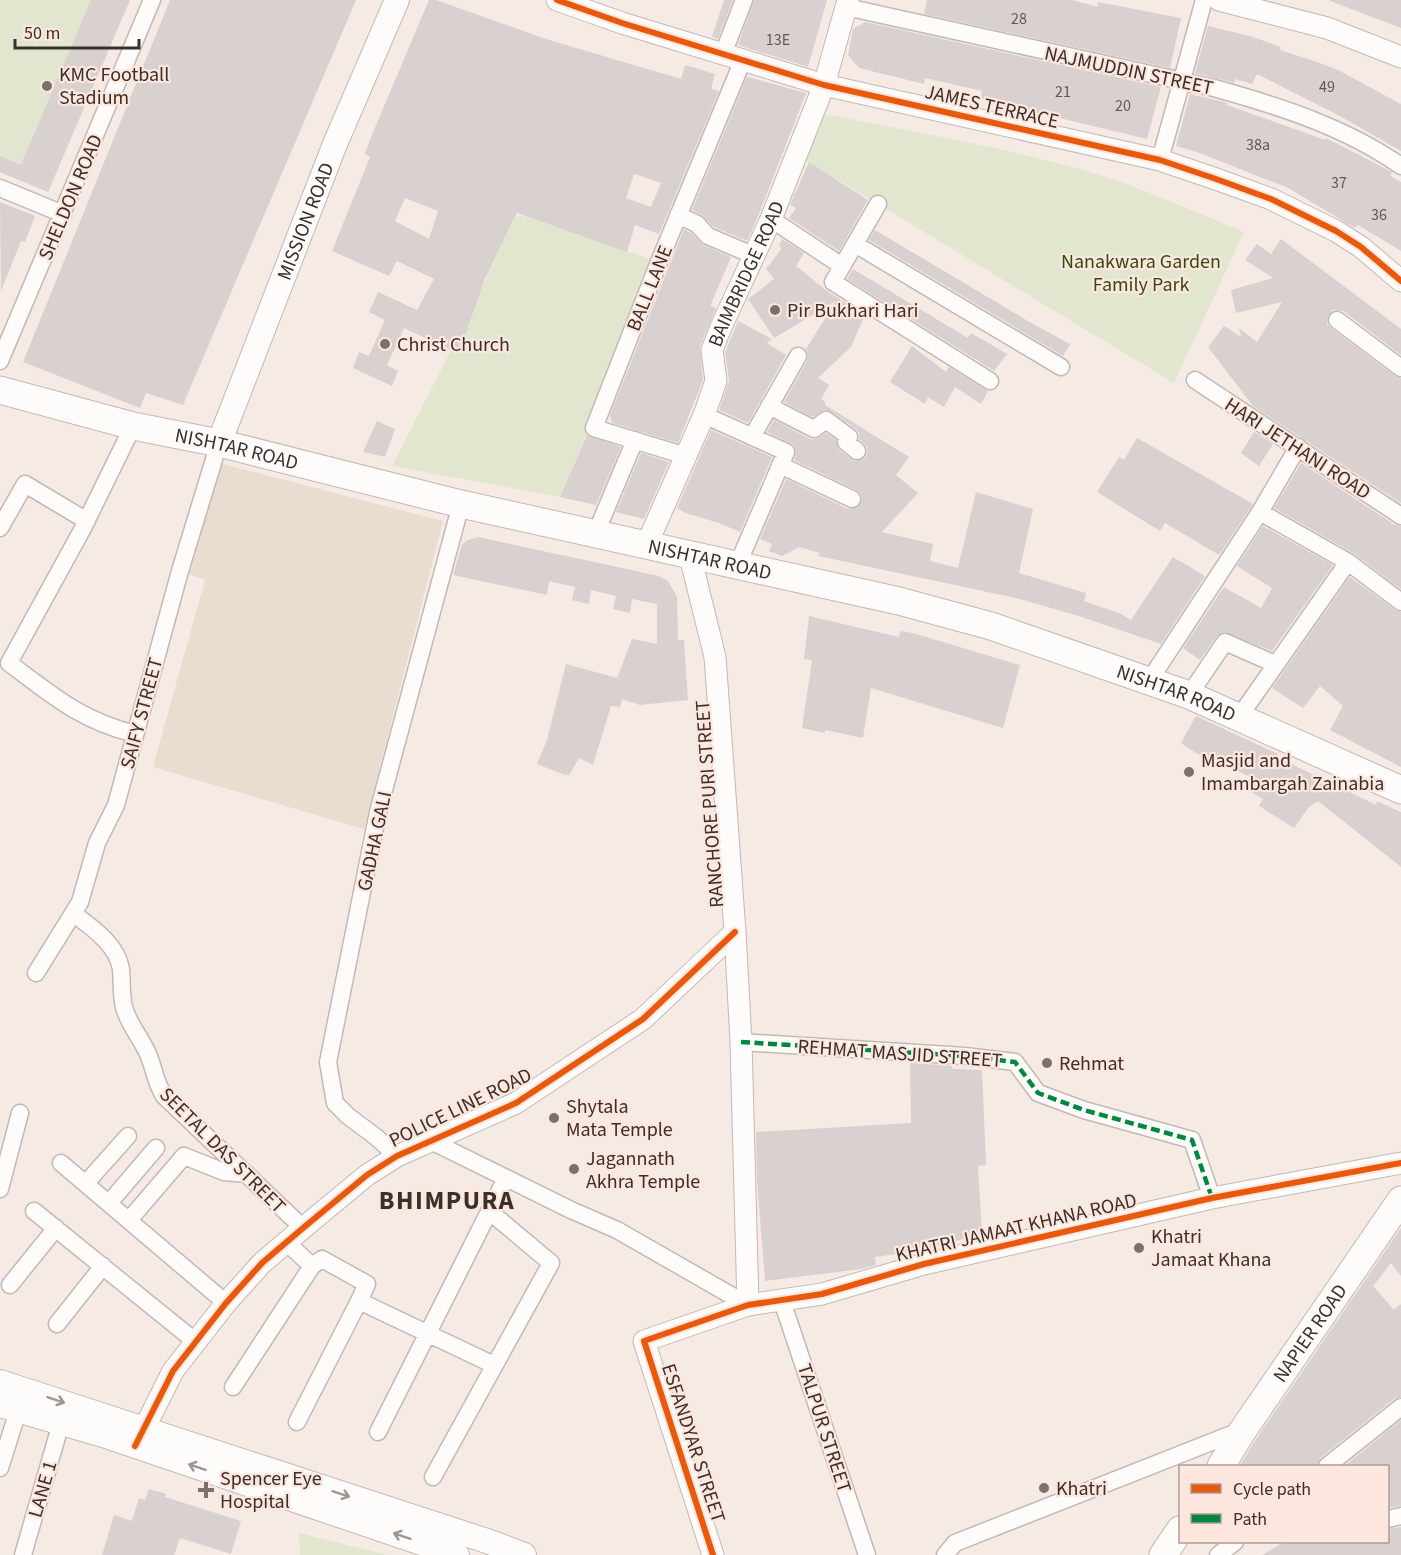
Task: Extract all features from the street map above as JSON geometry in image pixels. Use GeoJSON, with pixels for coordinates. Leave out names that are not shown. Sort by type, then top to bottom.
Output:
{"type":"FeatureCollection","features":[{"type":"Feature","properties":{"kind":"main road","name":"MISSION ROAD"},"geometry":{"type":"LineString","coordinates":[[219,442],[336,144],[397,0]]}},
{"type":"Feature","properties":{"kind":"main road","name":"NISHTAR ROAD"},"geometry":{"type":"LineString","coordinates":[[0,390],[133,426],[219,442],[460,504],[899,601],[991,626],[1189,695],[1401,790]]}},
{"type":"Feature","properties":{"kind":"main road","name":"NAPIER ROAD"},"geometry":{"type":"LineString","coordinates":[[1222,1465],[1243,1430],[1401,1200]]}},
{"type":"Feature","properties":{"kind":"main road"},"geometry":{"type":"LineString","coordinates":[[0,1382],[139,1438],[457,1555]]}},
{"type":"Feature","properties":{"kind":"main road"},"geometry":{"type":"LineString","coordinates":[[9,1408],[61,1424],[139,1438],[487,1541],[524,1555]]}},
{"type":"Feature","properties":{"kind":"main road"},"geometry":{"type":"LineString","coordinates":[[1163,1555],[1179,1531]]}},
{"type":"Feature","properties":{"kind":"street","name":"SHELDON ROAD"},"geometry":{"type":"LineString","coordinates":[[0,361],[152,0]]}},
{"type":"Feature","properties":{"kind":"street","name":"JAMES TERRACE"},"geometry":{"type":"LineString","coordinates":[[557,0],[622,23],[824,85],[1160,160],[1271,199],[1313,218],[1361,247],[1401,281]]}},
{"type":"Feature","properties":{"kind":"street","name":"BALL LANE"},"geometry":{"type":"LineString","coordinates":[[686,456],[594,428],[678,215],[733,57],[744,0]]}},
{"type":"Feature","properties":{"kind":"street"},"geometry":{"type":"LineString","coordinates":[[1160,160],[1204,0]]}},
{"type":"Feature","properties":{"kind":"street"},"geometry":{"type":"LineString","coordinates":[[1219,0],[1327,28],[1401,57]]}},
{"type":"Feature","properties":{"kind":"street","name":"NAJMUDDIN STREET"},"geometry":{"type":"LineString","coordinates":[[847,3],[1214,88],[1298,113],[1348,135],[1386,155],[1401,166]]}},
{"type":"Feature","properties":{"kind":"street","name":"BAIMBRIDGE ROAD"},"geometry":{"type":"LineString","coordinates":[[646,546],[704,415],[716,381],[712,350],[771,219],[824,85],[847,3]]}},
{"type":"Feature","properties":{"kind":"street"},"geometry":{"type":"LineString","coordinates":[[0,188],[63,214]]}},
{"type":"Feature","properties":{"kind":"street"},"geometry":{"type":"LineString","coordinates":[[878,204],[833,282],[990,381]]}},
{"type":"Feature","properties":{"kind":"street"},"geometry":{"type":"LineString","coordinates":[[678,215],[697,224],[708,236],[755,256]]}},
{"type":"Feature","properties":{"kind":"street"},"geometry":{"type":"LineString","coordinates":[[771,219],[842,266]]}},
{"type":"Feature","properties":{"kind":"street"},"geometry":{"type":"LineString","coordinates":[[855,244],[1061,367]]}},
{"type":"Feature","properties":{"kind":"street"},"geometry":{"type":"LineString","coordinates":[[1337,320],[1401,368]]}},
{"type":"Feature","properties":{"kind":"street"},"geometry":{"type":"LineString","coordinates":[[752,436],[798,356]]}},
{"type":"Feature","properties":{"kind":"street","name":"HARI JETHANI ROAD"},"geometry":{"type":"LineString","coordinates":[[1195,380],[1401,516]]}},
{"type":"Feature","properties":{"kind":"street"},"geometry":{"type":"LineString","coordinates":[[770,406],[814,429],[826,420],[849,437],[846,442],[857,451]]}},
{"type":"Feature","properties":{"kind":"street"},"geometry":{"type":"LineString","coordinates":[[704,415],[786,452],[737,566]]}},
{"type":"Feature","properties":{"kind":"street"},"geometry":{"type":"LineString","coordinates":[[133,426],[87,521],[9,663],[67,706],[92,720],[135,734]]}},
{"type":"Feature","properties":{"kind":"street"},"geometry":{"type":"LineString","coordinates":[[594,535],[635,440]]}},
{"type":"Feature","properties":{"kind":"street","name":"SAIFY STREET"},"geometry":{"type":"LineString","coordinates":[[36,973],[80,902],[97,843],[116,805],[180,571],[219,442]]}},
{"type":"Feature","properties":{"kind":"street"},"geometry":{"type":"LineString","coordinates":[[1149,681],[1260,512],[1299,447]]}},
{"type":"Feature","properties":{"kind":"street"},"geometry":{"type":"LineString","coordinates":[[780,465],[852,499]]}},
{"type":"Feature","properties":{"kind":"street"},"geometry":{"type":"LineString","coordinates":[[0,528],[25,484],[87,521]]}},
{"type":"Feature","properties":{"kind":"street","name":"GADHA GALI"},"geometry":{"type":"LineString","coordinates":[[397,1156],[335,1103],[328,1062],[378,812],[460,504]]}},
{"type":"Feature","properties":{"kind":"street"},"geometry":{"type":"LineString","coordinates":[[1260,512],[1348,562],[1401,602]]}},
{"type":"Feature","properties":{"kind":"street","name":"RANCHORE PURI STREET"},"geometry":{"type":"LineString","coordinates":[[690,556],[715,657],[741,1042],[748,1305]]}},
{"type":"Feature","properties":{"kind":"street"},"geometry":{"type":"LineString","coordinates":[[1239,717],[1348,562]]}},
{"type":"Feature","properties":{"kind":"street"},"geometry":{"type":"LineString","coordinates":[[1189,695],[1225,642],[1275,664]]}},
{"type":"Feature","properties":{"kind":"street","name":"SEETAL DAS STREET"},"geometry":{"type":"LineString","coordinates":[[73,913],[96,930],[110,946],[120,966],[123,1004],[131,1028],[146,1049],[156,1082],[164,1096],[303,1228]]}},
{"type":"Feature","properties":{"kind":"street","name":"POLICE LINE ROAD"},"geometry":{"type":"LineString","coordinates":[[139,1438],[173,1371],[226,1303],[262,1263],[286,1242],[367,1175],[397,1156],[516,1103],[643,1019],[735,932]]}},
{"type":"Feature","properties":{"kind":"street","name":"REHMAT MASJID STREET"},"geometry":{"type":"LineString","coordinates":[[741,1042],[965,1056],[1015,1062],[1038,1093],[1084,1110],[1192,1140],[1212,1198]]}},
{"type":"Feature","properties":{"kind":"street"},"geometry":{"type":"LineString","coordinates":[[0,1189],[20,1113]]}},
{"type":"Feature","properties":{"kind":"street"},"geometry":{"type":"LineString","coordinates":[[86,1183],[128,1136]]}},
{"type":"Feature","properties":{"kind":"street"},"geometry":{"type":"LineString","coordinates":[[431,1141],[616,1230],[748,1305]]}},
{"type":"Feature","properties":{"kind":"street"},"geometry":{"type":"LineString","coordinates":[[109,1203],[156,1148]]}},
{"type":"Feature","properties":{"kind":"street"},"geometry":{"type":"LineString","coordinates":[[129,1220],[184,1156],[224,1172],[247,1174]]}},
{"type":"Feature","properties":{"kind":"street"},"geometry":{"type":"LineString","coordinates":[[61,1162],[226,1303]]}},
{"type":"Feature","properties":{"kind":"street","name":"KHATRI JAMAAT KHANA ROAD"},"geometry":{"type":"LineString","coordinates":[[644,1341],[748,1305],[822,1294],[924,1264],[1212,1198],[1401,1163]]}},
{"type":"Feature","properties":{"kind":"street"},"geometry":{"type":"LineString","coordinates":[[378,1432],[506,1178]]}},
{"type":"Feature","properties":{"kind":"street"},"geometry":{"type":"LineString","coordinates":[[34,1211],[196,1342]]}},
{"type":"Feature","properties":{"kind":"street"},"geometry":{"type":"LineString","coordinates":[[433,1477],[551,1263],[489,1211]]}},
{"type":"Feature","properties":{"kind":"street"},"geometry":{"type":"LineString","coordinates":[[10,1285],[56,1228]]}},
{"type":"Feature","properties":{"kind":"street"},"geometry":{"type":"LineString","coordinates":[[286,1242],[312,1266]]}},
{"type":"Feature","properties":{"kind":"street"},"geometry":{"type":"LineString","coordinates":[[233,1388],[312,1266],[322,1259],[367,1284],[297,1422]]}},
{"type":"Feature","properties":{"kind":"street"},"geometry":{"type":"LineString","coordinates":[[57,1324],[103,1266]]}},
{"type":"Feature","properties":{"kind":"street"},"geometry":{"type":"LineString","coordinates":[[359,1301],[495,1365]]}},
{"type":"Feature","properties":{"kind":"street","name":"TALPUR STREET"},"geometry":{"type":"LineString","coordinates":[[782,1301],[867,1555]]}},
{"type":"Feature","properties":{"kind":"street","name":"ESFANDYAR STREET"},"geometry":{"type":"LineString","coordinates":[[644,1341],[713,1555]]}},
{"type":"Feature","properties":{"kind":"street"},"geometry":{"type":"LineString","coordinates":[[1329,1465],[1401,1407]]}},
{"type":"Feature","properties":{"kind":"street"},"geometry":{"type":"LineString","coordinates":[[0,1468],[9,1408]]}},
{"type":"Feature","properties":{"kind":"street","name":"LANE 1"},"geometry":{"type":"LineString","coordinates":[[23,1555],[61,1424]]}},
{"type":"Feature","properties":{"kind":"street"},"geometry":{"type":"LineString","coordinates":[[945,1555],[955,1543],[1243,1430]]}},
{"type":"Feature","properties":{"kind":"street"},"geometry":{"type":"LineString","coordinates":[[1218,1555],[1233,1543]]}},
{"type":"Feature","properties":{"kind":"shaded area"},"geometry":{"type":"Polygon","coordinates":[[[219,463],[443,521],[364,829],[153,767],[205,580],[180,571],[219,463]]]}},
{"type":"Feature","properties":{"kind":"green space","name":"KMC Football Stadium"},"geometry":{"type":"Polygon","coordinates":[[[0,0],[130,0],[48,192],[0,172],[0,0]]]}},
{"type":"Feature","properties":{"kind":"green space","name":"Nanakwara Garden Family Park"},"geometry":{"type":"Polygon","coordinates":[[[814,112],[985,146],[1086,171],[1146,192],[1244,232],[1174,383],[797,155],[814,112]]]}},
{"type":"Feature","properties":{"kind":"green space"},"geometry":{"type":"Polygon","coordinates":[[[516,216],[527,217],[659,262],[560,497],[392,466],[464,325],[516,216]]]}},
{"type":"Feature","properties":{"kind":"green space"},"geometry":{"type":"Polygon","coordinates":[[[299,1533],[387,1555],[300,1555],[299,1533]]]}},
{"type":"Feature","properties":{"kind":"building"},"geometry":{"type":"Polygon","coordinates":[[[91,0],[130,0],[48,192],[0,172],[0,156],[21,165],[91,0]]]}},
{"type":"Feature","properties":{"kind":"building"},"geometry":{"type":"Polygon","coordinates":[[[170,0],[356,0],[183,405],[146,393],[140,408],[23,362],[170,0]]]}},
{"type":"Feature","properties":{"kind":"building"},"geometry":{"type":"Polygon","coordinates":[[[429,0],[436,0],[546,39],[681,79],[685,65],[715,74],[711,89],[719,91],[659,234],[635,225],[627,252],[517,213],[484,281],[465,336],[455,352],[404,328],[387,365],[398,371],[392,386],[353,368],[359,352],[369,356],[385,320],[369,312],[378,292],[417,310],[434,279],[397,261],[389,276],[332,251],[370,157],[365,154],[429,0]],[[634,174],[626,198],[651,207],[661,183],[634,174]],[[405,198],[395,221],[429,239],[438,211],[405,198]]]}},
{"type":"Feature","properties":{"kind":"building"},"geometry":{"type":"Polygon","coordinates":[[[724,0],[733,0],[718,39],[712,37],[724,0]]]}},
{"type":"Feature","properties":{"kind":"building"},"geometry":{"type":"Polygon","coordinates":[[[754,0],[827,0],[808,67],[738,45],[754,0]]]}},
{"type":"Feature","properties":{"kind":"building"},"geometry":{"type":"Polygon","coordinates":[[[927,0],[1072,0],[1098,7],[1098,2],[1181,18],[1170,68],[924,14],[927,0]]]}},
{"type":"Feature","properties":{"kind":"building"},"geometry":{"type":"Polygon","coordinates":[[[1401,0],[1401,28],[1330,1],[1401,0]]]}},
{"type":"Feature","properties":{"kind":"building"},"geometry":{"type":"Polygon","coordinates":[[[865,22],[1161,87],[1147,139],[981,99],[982,91],[925,78],[924,84],[859,68],[848,55],[853,29],[865,22]]]}},
{"type":"Feature","properties":{"kind":"building"},"geometry":{"type":"Polygon","coordinates":[[[1208,26],[1250,36],[1281,47],[1280,50],[1338,70],[1401,104],[1401,151],[1338,115],[1257,74],[1252,84],[1235,79],[1234,83],[1195,73],[1208,26]]]}},
{"type":"Feature","properties":{"kind":"building"},"geometry":{"type":"Polygon","coordinates":[[[747,77],[806,93],[747,241],[714,227],[692,210],[747,77]]]}},
{"type":"Feature","properties":{"kind":"building"},"geometry":{"type":"Polygon","coordinates":[[[1190,94],[1228,103],[1227,105],[1325,140],[1326,138],[1392,172],[1390,176],[1401,182],[1401,251],[1358,225],[1355,228],[1288,188],[1200,153],[1176,146],[1190,94]]]}},
{"type":"Feature","properties":{"kind":"building"},"geometry":{"type":"Polygon","coordinates":[[[809,162],[868,200],[839,251],[789,218],[796,208],[790,205],[809,162]]]}},
{"type":"Feature","properties":{"kind":"building"},"geometry":{"type":"Polygon","coordinates":[[[0,202],[35,216],[25,242],[21,241],[1,291],[0,202]]]}},
{"type":"Feature","properties":{"kind":"building"},"geometry":{"type":"Polygon","coordinates":[[[684,229],[703,245],[731,257],[711,304],[716,309],[700,346],[703,380],[678,443],[612,423],[610,415],[684,229]]]}},
{"type":"Feature","properties":{"kind":"building"},"geometry":{"type":"Polygon","coordinates":[[[875,230],[1070,344],[1063,356],[869,240],[875,230]]]}},
{"type":"Feature","properties":{"kind":"building"},"geometry":{"type":"Polygon","coordinates":[[[782,239],[804,253],[796,266],[827,291],[865,315],[851,347],[818,378],[829,385],[821,399],[826,403],[825,405],[909,457],[896,475],[918,493],[882,532],[933,544],[930,561],[958,568],[976,492],[1033,509],[1019,573],[1086,593],[1084,601],[1121,614],[1131,620],[1173,557],[1205,576],[1161,644],[1079,616],[1016,598],[818,556],[820,553],[799,547],[782,556],[769,551],[772,544],[760,539],[786,479],[848,509],[858,507],[862,499],[861,494],[856,490],[794,460],[796,451],[794,445],[767,432],[774,420],[810,439],[816,439],[826,433],[836,440],[839,450],[855,461],[865,458],[867,452],[867,447],[859,439],[856,429],[832,412],[825,410],[813,417],[784,402],[807,361],[806,349],[836,301],[774,338],[748,299],[774,279],[766,269],[782,248],[779,246],[782,239]]]}},
{"type":"Feature","properties":{"kind":"building"},"geometry":{"type":"Polygon","coordinates":[[[1281,239],[1401,329],[1401,355],[1343,311],[1333,310],[1327,318],[1327,324],[1331,328],[1395,376],[1401,378],[1401,503],[1253,406],[1208,347],[1224,326],[1241,337],[1239,328],[1257,342],[1282,302],[1236,313],[1231,290],[1273,278],[1245,260],[1257,244],[1271,254],[1281,239]]]}},
{"type":"Feature","properties":{"kind":"building"},"geometry":{"type":"Polygon","coordinates":[[[853,269],[968,338],[971,333],[1007,354],[994,371],[847,279],[853,269]]]}},
{"type":"Feature","properties":{"kind":"building"},"geometry":{"type":"Polygon","coordinates":[[[738,321],[772,339],[767,343],[786,355],[748,423],[719,410],[729,380],[725,352],[738,321]]]}},
{"type":"Feature","properties":{"kind":"building"},"geometry":{"type":"Polygon","coordinates":[[[912,346],[946,372],[949,367],[988,391],[981,404],[955,387],[944,407],[928,397],[925,404],[890,382],[912,346]]]}},
{"type":"Feature","properties":{"kind":"building"},"geometry":{"type":"Polygon","coordinates":[[[377,421],[395,429],[385,457],[363,452],[377,421]]]}},
{"type":"Feature","properties":{"kind":"building"},"geometry":{"type":"Polygon","coordinates":[[[711,430],[772,457],[740,532],[685,513],[677,508],[711,430]]]}},
{"type":"Feature","properties":{"kind":"building"},"geometry":{"type":"Polygon","coordinates":[[[1254,432],[1273,444],[1259,466],[1241,453],[1254,432]]]}},
{"type":"Feature","properties":{"kind":"building"},"geometry":{"type":"Polygon","coordinates":[[[587,435],[621,447],[596,505],[560,497],[587,435]]]}},
{"type":"Feature","properties":{"kind":"building"},"geometry":{"type":"Polygon","coordinates":[[[1137,438],[1253,504],[1219,555],[1165,523],[1160,531],[1097,492],[1119,457],[1124,460],[1137,438]]]}},
{"type":"Feature","properties":{"kind":"building"},"geometry":{"type":"Polygon","coordinates":[[[641,453],[669,462],[644,519],[616,512],[641,453]]]}},
{"type":"Feature","properties":{"kind":"building"},"geometry":{"type":"Polygon","coordinates":[[[1301,463],[1395,525],[1401,526],[1401,589],[1353,553],[1274,508],[1301,463]]]}},
{"type":"Feature","properties":{"kind":"building"},"geometry":{"type":"Polygon","coordinates":[[[1263,526],[1333,565],[1272,651],[1224,632],[1217,636],[1200,660],[1183,648],[1224,587],[1261,608],[1272,588],[1237,566],[1263,526]]]}},
{"type":"Feature","properties":{"kind":"building"},"geometry":{"type":"Polygon","coordinates":[[[478,537],[659,576],[668,581],[677,597],[678,640],[684,640],[688,700],[640,705],[622,699],[620,707],[611,706],[593,765],[579,758],[570,774],[565,775],[537,764],[547,740],[566,664],[617,678],[632,639],[657,644],[657,604],[632,599],[630,613],[613,609],[616,596],[591,590],[589,604],[572,600],[575,587],[549,581],[547,595],[453,575],[462,544],[478,537]]]}},
{"type":"Feature","properties":{"kind":"building"},"geometry":{"type":"Polygon","coordinates":[[[1350,577],[1401,612],[1401,767],[1330,730],[1343,706],[1320,686],[1303,708],[1272,688],[1350,577]]]}},
{"type":"Feature","properties":{"kind":"building"},"geometry":{"type":"Polygon","coordinates":[[[809,616],[899,637],[900,631],[913,633],[1020,665],[1003,728],[871,688],[863,738],[802,728],[812,660],[804,659],[809,616]]]}},
{"type":"Feature","properties":{"kind":"building"},"geometry":{"type":"Polygon","coordinates":[[[1196,716],[1278,754],[1277,757],[1376,805],[1377,801],[1401,812],[1401,867],[1318,801],[1308,808],[1294,828],[1259,806],[1263,799],[1248,790],[1253,778],[1196,753],[1181,743],[1196,716]]]}},
{"type":"Feature","properties":{"kind":"building"},"geometry":{"type":"Polygon","coordinates":[[[910,1063],[952,1066],[952,1069],[982,1070],[986,1165],[978,1166],[982,1234],[918,1251],[875,1257],[876,1265],[861,1269],[765,1281],[757,1179],[756,1132],[911,1123],[910,1063]]]}},
{"type":"Feature","properties":{"kind":"building"},"geometry":{"type":"Polygon","coordinates":[[[1401,1228],[1401,1276],[1391,1263],[1373,1286],[1394,1310],[1401,1304],[1401,1397],[1394,1399],[1320,1458],[1318,1465],[1240,1465],[1401,1228]]]}},
{"type":"Feature","properties":{"kind":"building"},"geometry":{"type":"Polygon","coordinates":[[[1401,1420],[1401,1506],[1389,1508],[1389,1465],[1345,1465],[1401,1420]]]}},
{"type":"Feature","properties":{"kind":"building"},"geometry":{"type":"Polygon","coordinates":[[[149,1489],[166,1494],[165,1497],[241,1521],[231,1554],[180,1538],[174,1555],[102,1555],[114,1515],[132,1521],[139,1498],[145,1500],[149,1489]]]}},
{"type":"Feature","properties":{"kind":"building"},"geometry":{"type":"Polygon","coordinates":[[[1401,1527],[1401,1555],[1262,1555],[1282,1543],[1389,1543],[1389,1529],[1401,1527]]]}},
{"type":"Feature","properties":{"kind":"marked path"},"geometry":{"type":"LineString","coordinates":[[741,1042],[965,1056],[1015,1062],[1038,1093],[1084,1110],[1192,1140],[1212,1198]]}},
{"type":"Feature","properties":{"kind":"cycle path"},"geometry":{"type":"LineString","coordinates":[[557,0],[622,23],[824,85],[1160,160],[1271,199],[1336,231],[1361,247],[1401,281]]}},
{"type":"Feature","properties":{"kind":"cycle path"},"geometry":{"type":"LineString","coordinates":[[135,1446],[173,1371],[226,1303],[262,1263],[367,1175],[397,1156],[516,1103],[643,1019],[735,932]]}},
{"type":"Feature","properties":{"kind":"cycle path"},"geometry":{"type":"LineString","coordinates":[[713,1555],[644,1341],[748,1305],[822,1294],[924,1264],[1212,1198],[1401,1163]]}},
{"type":"Feature","properties":{"kind":"place","name":"KMC Football Stadium"},"geometry":{"type":"Point","coordinates":[47,86]}},
{"type":"Feature","properties":{"kind":"place","name":"Pir Bukhari Hari"},"geometry":{"type":"Point","coordinates":[775,310]}},
{"type":"Feature","properties":{"kind":"place","name":"Christ Church"},"geometry":{"type":"Point","coordinates":[385,344]}},
{"type":"Feature","properties":{"kind":"place","name":"Masjid and Imambargah Zainabia"},"geometry":{"type":"Point","coordinates":[1189,772]}},
{"type":"Feature","properties":{"kind":"place","name":"Rehmat"},"geometry":{"type":"Point","coordinates":[1047,1063]}},
{"type":"Feature","properties":{"kind":"place","name":"Shytala Mata Temple"},"geometry":{"type":"Point","coordinates":[554,1118]}},
{"type":"Feature","properties":{"kind":"place","name":"Jagannath Akhra Temple"},"geometry":{"type":"Point","coordinates":[574,1169]}},
{"type":"Feature","properties":{"kind":"place","name":"Khatri Jamaat Khana"},"geometry":{"type":"Point","coordinates":[1139,1248]}},
{"type":"Feature","properties":{"kind":"place","name":"Khatri"},"geometry":{"type":"Point","coordinates":[1044,1488]}},
{"type":"Feature","properties":{"kind":"place","name":"Spencer Eye Hospital"},"geometry":{"type":"Point","coordinates":[206,1490]}},
{"type":"Feature","properties":{"kind":"district","name":"BHIMPURA"},"geometry":{"type":"Point","coordinates":[447,1200]}}]}
